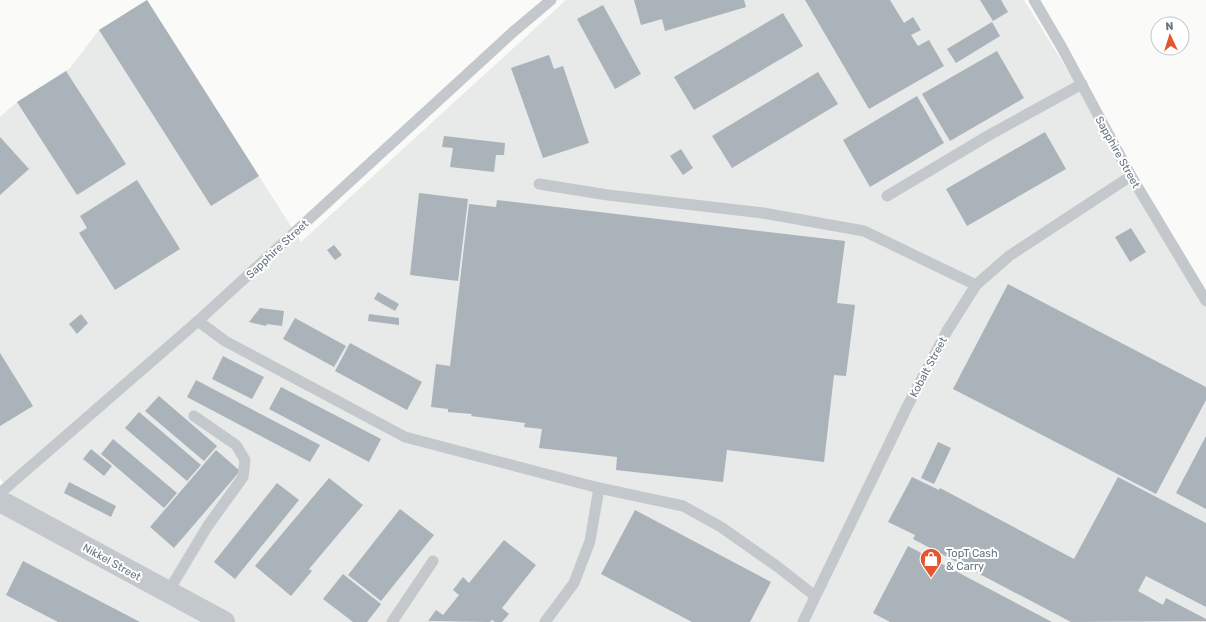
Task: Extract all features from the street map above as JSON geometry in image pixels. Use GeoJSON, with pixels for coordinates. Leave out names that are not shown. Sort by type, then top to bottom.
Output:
{"type":"FeatureCollection","features":[{"type":"Feature","properties":{"kind":"street","name":"Nikkel Street"},"geometry":{"type":"LineString","coordinates":[[0,501],[224,622]]}},
{"type":"Feature","properties":{"kind":"lane","name":"Sapphire Street"},"geometry":{"type":"LineString","coordinates":[[0,493],[198,321],[513,32],[551,0]]}},
{"type":"Feature","properties":{"kind":"lane","name":"Sapphire Street"},"geometry":{"type":"LineString","coordinates":[[1034,0],[1082,84],[1130,176],[1206,301]]}},
{"type":"Feature","properties":{"kind":"lane"},"geometry":{"type":"LineString","coordinates":[[887,196],[991,134],[1082,84]]}},
{"type":"Feature","properties":{"kind":"lane","name":"Kobalt Street"},"geometry":{"type":"LineString","coordinates":[[802,622],[908,405],[947,331],[976,285],[1009,256],[1130,176]]}},
{"type":"Feature","properties":{"kind":"lane"},"geometry":{"type":"LineString","coordinates":[[539,184],[608,195],[763,213],[864,231],[976,285]]}},
{"type":"Feature","properties":{"kind":"lane"},"geometry":{"type":"LineString","coordinates":[[198,321],[225,341],[405,437],[599,488],[683,506],[721,527],[778,567],[815,596]]}},
{"type":"Feature","properties":{"kind":"lane"},"geometry":{"type":"LineString","coordinates":[[168,592],[208,527],[243,477],[245,460],[236,446],[194,416]]}},
{"type":"Feature","properties":{"kind":"lane"},"geometry":{"type":"LineString","coordinates":[[545,622],[574,583],[590,541],[599,488]]}},
{"type":"Feature","properties":{"kind":"lane"},"geometry":{"type":"LineString","coordinates":[[392,622],[433,562]]}},
{"type":"Feature","properties":{"kind":"shaded area"},"geometry":{"type":"Polygon","coordinates":[[[147,0],[301,242],[566,0],[1024,0],[1206,293],[1206,622],[0,622],[0,512],[14,499],[0,478],[0,117],[17,102],[70,68],[99,30],[147,0]]]}},
{"type":"Feature","properties":{"kind":"building"},"geometry":{"type":"Polygon","coordinates":[[[147,0],[259,176],[211,206],[99,30],[147,0]]]}},
{"type":"Feature","properties":{"kind":"building"},"geometry":{"type":"Polygon","coordinates":[[[634,0],[744,0],[746,7],[665,31],[662,19],[641,25],[634,0]]]}},
{"type":"Feature","properties":{"kind":"building"},"geometry":{"type":"Polygon","coordinates":[[[805,0],[890,0],[904,23],[913,17],[921,30],[911,35],[918,46],[929,40],[944,66],[869,109],[805,0]]]}},
{"type":"Feature","properties":{"kind":"building"},"geometry":{"type":"Polygon","coordinates":[[[980,0],[1001,0],[1008,12],[993,21],[980,0]]]}},
{"type":"Feature","properties":{"kind":"building"},"geometry":{"type":"Polygon","coordinates":[[[603,5],[641,74],[615,89],[577,19],[603,5]]]}},
{"type":"Feature","properties":{"kind":"building"},"geometry":{"type":"Polygon","coordinates":[[[783,13],[803,46],[694,110],[674,77],[783,13]]]}},
{"type":"Feature","properties":{"kind":"building"},"geometry":{"type":"Polygon","coordinates":[[[992,22],[1000,36],[956,63],[947,49],[992,22]]]}},
{"type":"Feature","properties":{"kind":"building"},"geometry":{"type":"Polygon","coordinates":[[[997,51],[1024,98],[950,141],[922,94],[997,51]]]}},
{"type":"Feature","properties":{"kind":"building"},"geometry":{"type":"Polygon","coordinates":[[[549,55],[554,69],[563,66],[589,143],[543,158],[511,68],[549,55]]]}},
{"type":"Feature","properties":{"kind":"building"},"geometry":{"type":"Polygon","coordinates":[[[66,71],[126,164],[77,195],[17,102],[66,71]]]}},
{"type":"Feature","properties":{"kind":"building"},"geometry":{"type":"Polygon","coordinates":[[[818,72],[838,104],[732,168],[712,136],[818,72]]]}},
{"type":"Feature","properties":{"kind":"building"},"geometry":{"type":"Polygon","coordinates":[[[917,96],[944,143],[870,187],[843,140],[917,96]]]}},
{"type":"Feature","properties":{"kind":"building"},"geometry":{"type":"Polygon","coordinates":[[[1045,132],[1066,169],[967,226],[946,189],[1045,132]]]}},
{"type":"Feature","properties":{"kind":"building"},"geometry":{"type":"Polygon","coordinates":[[[444,136],[505,143],[504,155],[496,155],[494,172],[450,167],[453,148],[442,147],[444,136]]]}},
{"type":"Feature","properties":{"kind":"building"},"geometry":{"type":"Polygon","coordinates":[[[0,137],[29,169],[0,195],[0,137]]]}},
{"type":"Feature","properties":{"kind":"building"},"geometry":{"type":"Polygon","coordinates":[[[681,149],[693,168],[683,175],[670,156],[681,149]]]}},
{"type":"Feature","properties":{"kind":"building"},"geometry":{"type":"Polygon","coordinates":[[[137,180],[180,249],[115,290],[79,233],[87,228],[80,216],[137,180]]]}},
{"type":"Feature","properties":{"kind":"building"},"geometry":{"type":"Polygon","coordinates":[[[419,193],[468,199],[458,281],[410,275],[419,193]]]}},
{"type":"Feature","properties":{"kind":"building"},"geometry":{"type":"Polygon","coordinates":[[[497,200],[845,241],[837,303],[855,305],[846,376],[834,375],[824,462],[727,450],[723,482],[616,470],[617,457],[539,448],[542,429],[524,427],[525,423],[471,416],[472,414],[448,412],[448,409],[431,407],[436,364],[450,366],[469,204],[496,207],[497,200]]]}},
{"type":"Feature","properties":{"kind":"building"},"geometry":{"type":"Polygon","coordinates":[[[1131,228],[1146,252],[1130,262],[1115,237],[1131,228]]]}},
{"type":"Feature","properties":{"kind":"building"},"geometry":{"type":"Polygon","coordinates":[[[334,245],[342,255],[335,260],[327,250],[334,245]]]}},
{"type":"Feature","properties":{"kind":"building"},"geometry":{"type":"Polygon","coordinates":[[[1008,284],[1206,387],[1206,400],[1156,494],[953,389],[1008,284]]]}},
{"type":"Feature","properties":{"kind":"building"},"geometry":{"type":"Polygon","coordinates":[[[378,292],[399,304],[395,311],[374,299],[378,292]]]}},
{"type":"Feature","properties":{"kind":"building"},"geometry":{"type":"Polygon","coordinates":[[[260,308],[284,311],[282,326],[267,324],[266,326],[249,322],[260,308]]]}},
{"type":"Feature","properties":{"kind":"building"},"geometry":{"type":"Polygon","coordinates":[[[81,314],[88,323],[77,334],[69,324],[81,314]]]}},
{"type":"Feature","properties":{"kind":"building"},"geometry":{"type":"Polygon","coordinates":[[[369,314],[399,318],[399,325],[368,321],[369,314]]]}},
{"type":"Feature","properties":{"kind":"building"},"geometry":{"type":"Polygon","coordinates":[[[295,318],[346,346],[334,367],[283,339],[295,318]]]}},
{"type":"Feature","properties":{"kind":"building"},"geometry":{"type":"Polygon","coordinates":[[[350,343],[422,382],[407,410],[335,371],[350,343]]]}},
{"type":"Feature","properties":{"kind":"building"},"geometry":{"type":"Polygon","coordinates":[[[0,353],[33,406],[0,426],[0,353]]]}},
{"type":"Feature","properties":{"kind":"building"},"geometry":{"type":"Polygon","coordinates":[[[223,356],[264,377],[252,399],[212,379],[223,356]]]}},
{"type":"Feature","properties":{"kind":"building"},"geometry":{"type":"Polygon","coordinates":[[[196,380],[320,445],[310,462],[187,397],[196,380]]]}},
{"type":"Feature","properties":{"kind":"building"},"geometry":{"type":"Polygon","coordinates":[[[281,387],[381,439],[369,462],[269,409],[281,387]]]}},
{"type":"Feature","properties":{"kind":"building"},"geometry":{"type":"Polygon","coordinates":[[[159,396],[217,446],[204,461],[145,411],[159,396]]]}},
{"type":"Feature","properties":{"kind":"building"},"geometry":{"type":"Polygon","coordinates":[[[139,412],[201,465],[187,481],[125,428],[139,412]]]}},
{"type":"Feature","properties":{"kind":"building"},"geometry":{"type":"Polygon","coordinates":[[[1206,436],[1206,509],[1176,493],[1206,436]]]}},
{"type":"Feature","properties":{"kind":"building"},"geometry":{"type":"Polygon","coordinates":[[[113,439],[177,493],[164,508],[101,454],[113,439]]]}},
{"type":"Feature","properties":{"kind":"building"},"geometry":{"type":"Polygon","coordinates":[[[938,442],[951,448],[934,484],[921,478],[938,442]]]}},
{"type":"Feature","properties":{"kind":"building"},"geometry":{"type":"Polygon","coordinates":[[[91,449],[112,466],[104,476],[83,459],[91,449]]]}},
{"type":"Feature","properties":{"kind":"building"},"geometry":{"type":"Polygon","coordinates":[[[216,450],[240,471],[174,548],[150,527],[216,450]]]}},
{"type":"Feature","properties":{"kind":"building"},"geometry":{"type":"Polygon","coordinates":[[[912,477],[939,490],[940,488],[1074,559],[1118,477],[1206,523],[1206,607],[1146,576],[1138,591],[1163,605],[1166,598],[1206,619],[1206,621],[1071,622],[913,539],[915,535],[888,522],[912,477]]]}},
{"type":"Feature","properties":{"kind":"building"},"geometry":{"type":"Polygon","coordinates":[[[329,478],[363,505],[309,569],[312,571],[291,596],[255,566],[329,478]]]}},
{"type":"Feature","properties":{"kind":"building"},"geometry":{"type":"Polygon","coordinates":[[[69,482],[116,506],[111,517],[64,493],[69,482]]]}},
{"type":"Feature","properties":{"kind":"building"},"geometry":{"type":"Polygon","coordinates":[[[277,483],[299,500],[235,579],[214,562],[277,483]]]}},
{"type":"Feature","properties":{"kind":"building"},"geometry":{"type":"Polygon","coordinates":[[[400,509],[434,535],[381,601],[348,575],[400,509]]]}},
{"type":"Feature","properties":{"kind":"building"},"geometry":{"type":"Polygon","coordinates":[[[635,510],[771,582],[750,622],[692,622],[601,574],[635,510]]]}},
{"type":"Feature","properties":{"kind":"building"},"geometry":{"type":"Polygon","coordinates":[[[504,540],[536,565],[502,608],[509,614],[502,622],[495,622],[492,620],[490,622],[428,621],[436,610],[443,615],[459,595],[453,590],[463,577],[469,583],[504,540]]]}},
{"type":"Feature","properties":{"kind":"building","name":"TopT Cash & Carry"},"geometry":{"type":"Polygon","coordinates":[[[908,546],[1052,622],[890,622],[873,613],[908,546]]]}},
{"type":"Feature","properties":{"kind":"building"},"geometry":{"type":"Polygon","coordinates":[[[23,561],[140,622],[58,622],[6,595],[23,561]]]}},
{"type":"Feature","properties":{"kind":"building"},"geometry":{"type":"Polygon","coordinates":[[[343,574],[381,604],[367,622],[353,622],[323,599],[343,574]]]}},
{"type":"Feature","properties":{"kind":"place","name":"TopT Cash & Carry"},"geometry":{"type":"Point","coordinates":[931,578]}}]}
